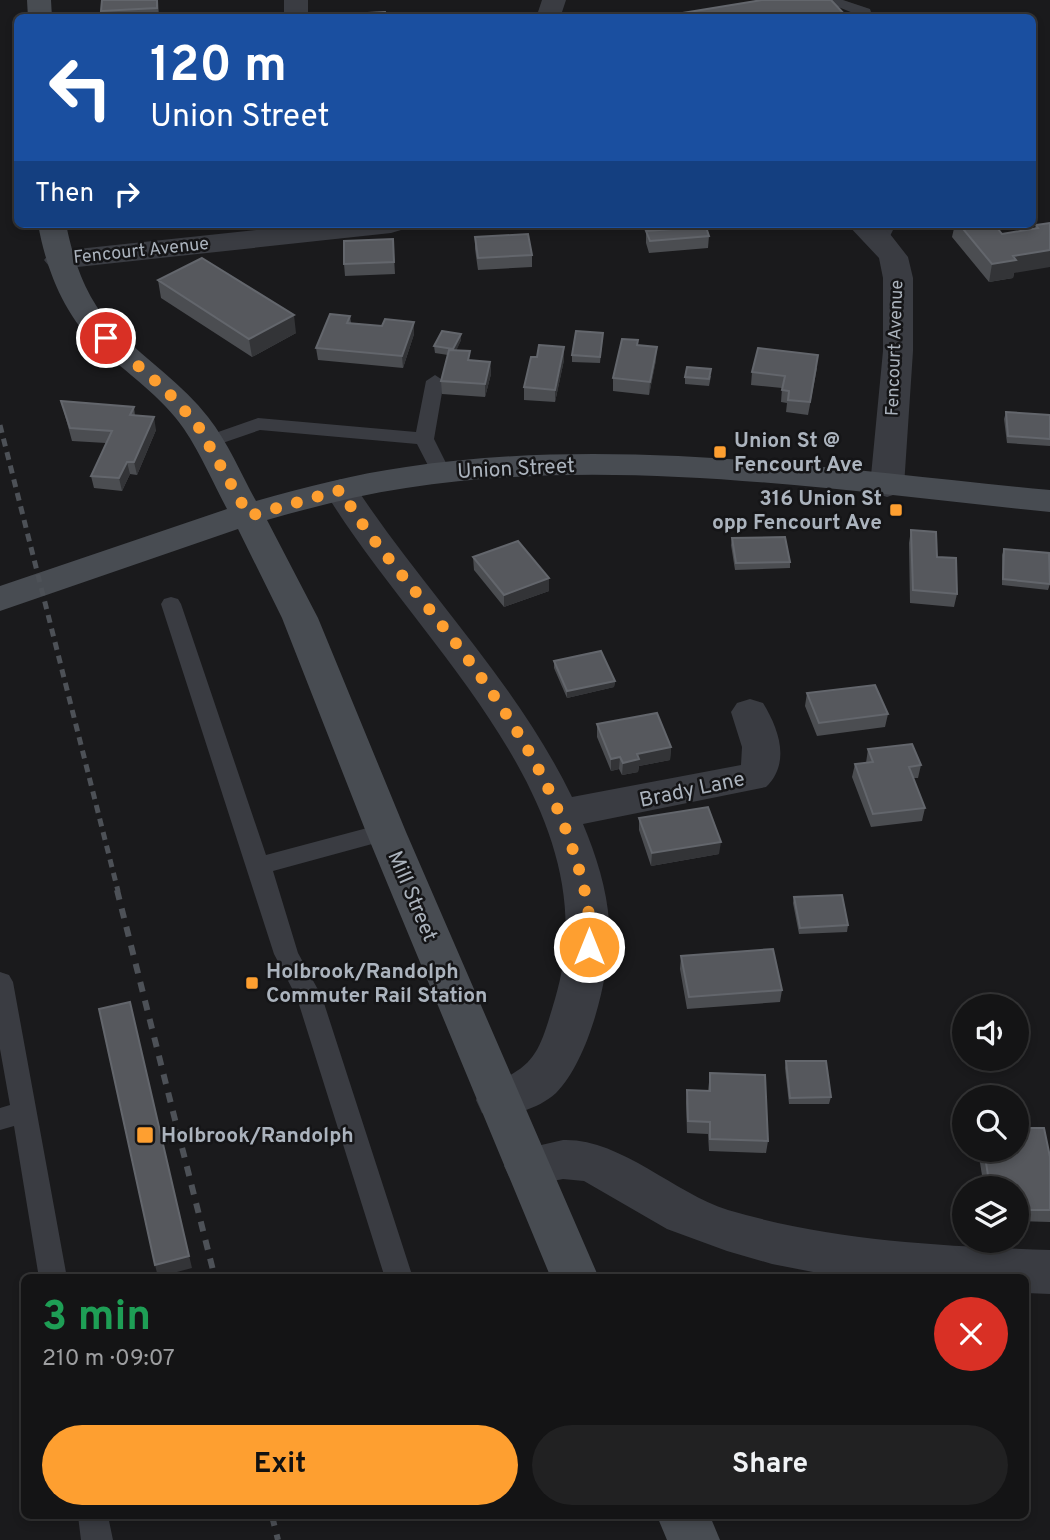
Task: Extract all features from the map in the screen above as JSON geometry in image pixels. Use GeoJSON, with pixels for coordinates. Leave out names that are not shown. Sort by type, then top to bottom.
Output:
{"type":"FeatureCollection","features":[{"type":"Feature","properties":{"kind":"main road","name":"Mill Street"},"geometry":{"type":"LineString","coordinates":[[52,228],[59,260],[72,290],[92,324],[181,405],[208,442],[300,618],[386,832],[573,1274]]}},
{"type":"Feature","properties":{"kind":"main road","name":"Union Street"},"geometry":{"type":"LineString","coordinates":[[0,599],[249,516],[341,490],[442,473],[524,466],[601,464],[689,468],[1050,501]]}},
{"type":"Feature","properties":{"kind":"main road"},"geometry":{"type":"LineString","coordinates":[[684,1519],[694,1540]]}},
{"type":"Feature","properties":{"kind":"street","name":"Fencourt Avenue"},"geometry":{"type":"LineString","coordinates":[[59,260],[354,228]]}},
{"type":"Feature","properties":{"kind":"street","name":"Fencourt Avenue"},"geometry":{"type":"LineString","coordinates":[[876,229],[893,257],[898,278],[898,351],[887,486]]}},
{"type":"Feature","properties":{"kind":"street"},"geometry":{"type":"LineString","coordinates":[[341,490],[373,542],[494,693],[539,768],[560,814],[588,904],[590,933],[587,962],[569,1026],[554,1061],[536,1084],[498,1100]]}},
{"type":"Feature","properties":{"kind":"street","name":"Brady Lane"},"geometry":{"type":"LineString","coordinates":[[560,814],[752,777],[761,772],[764,762],[750,712]]}},
{"type":"Feature","properties":{"kind":"street"},"geometry":{"type":"LineString","coordinates":[[527,1166],[554,1160],[584,1161],[607,1171],[680,1213],[731,1233],[805,1251],[878,1260],[1050,1272]]}},
{"type":"Feature","properties":{"kind":"lane"},"geometry":{"type":"LineString","coordinates":[[828,0],[865,14]]}},
{"type":"Feature","properties":{"kind":"lane"},"geometry":{"type":"LineString","coordinates":[[435,382],[424,439],[442,473]]}},
{"type":"Feature","properties":{"kind":"lane"},"geometry":{"type":"LineString","coordinates":[[208,442],[258,424],[424,439]]}},
{"type":"Feature","properties":{"kind":"lane"},"geometry":{"type":"LineString","coordinates":[[171,604],[248,840],[260,866],[286,954],[309,997],[398,1274]]}},
{"type":"Feature","properties":{"kind":"lane"},"geometry":{"type":"LineString","coordinates":[[260,866],[386,832]]}},
{"type":"Feature","properties":{"kind":"lane"},"geometry":{"type":"LineString","coordinates":[[0,982],[12,1115],[52,1274]]}},
{"type":"Feature","properties":{"kind":"lane"},"geometry":{"type":"LineString","coordinates":[[94,1519],[97,1540]]}},
{"type":"Feature","properties":{"kind":"building"},"geometry":{"type":"Polygon","coordinates":[[[102,0],[157,0],[157,8],[101,11],[102,0]]]}},
{"type":"Feature","properties":{"kind":"building"},"geometry":{"type":"Polygon","coordinates":[[[762,0],[831,0],[844,14],[676,14],[762,0]]]}},
{"type":"Feature","properties":{"kind":"building"},"geometry":{"type":"Polygon","coordinates":[[[385,12],[385,14],[350,14],[385,12]]]}},
{"type":"Feature","properties":{"kind":"building"},"geometry":{"type":"Polygon","coordinates":[[[1050,223],[1050,250],[1013,256],[1016,260],[992,264],[962,228],[997,228],[1002,234],[1038,228],[1036,225],[1050,223]]]}},
{"type":"Feature","properties":{"kind":"building"},"geometry":{"type":"Polygon","coordinates":[[[706,228],[709,236],[650,241],[646,231],[706,228]]]}},
{"type":"Feature","properties":{"kind":"building"},"geometry":{"type":"Polygon","coordinates":[[[528,234],[532,255],[478,258],[475,237],[528,234]]]}},
{"type":"Feature","properties":{"kind":"building"},"geometry":{"type":"Polygon","coordinates":[[[393,239],[394,262],[344,264],[344,241],[393,239]]]}},
{"type":"Feature","properties":{"kind":"building"},"geometry":{"type":"Polygon","coordinates":[[[202,258],[294,315],[249,339],[158,280],[202,258]]]}},
{"type":"Feature","properties":{"kind":"building"},"geometry":{"type":"Polygon","coordinates":[[[330,314],[350,316],[347,323],[382,326],[385,319],[414,322],[402,356],[316,348],[330,314]]]}},
{"type":"Feature","properties":{"kind":"building"},"geometry":{"type":"Polygon","coordinates":[[[442,331],[461,334],[453,349],[434,346],[442,331]]]}},
{"type":"Feature","properties":{"kind":"building"},"geometry":{"type":"Polygon","coordinates":[[[576,331],[603,333],[600,357],[572,355],[576,331]]]}},
{"type":"Feature","properties":{"kind":"building"},"geometry":{"type":"Polygon","coordinates":[[[622,339],[638,340],[637,345],[657,347],[650,382],[613,378],[622,339]]]}},
{"type":"Feature","properties":{"kind":"building"},"geometry":{"type":"Polygon","coordinates":[[[539,345],[564,347],[555,390],[524,387],[531,357],[537,357],[539,345]]]}},
{"type":"Feature","properties":{"kind":"building"},"geometry":{"type":"Polygon","coordinates":[[[758,348],[818,355],[810,402],[788,400],[789,391],[782,390],[785,376],[752,372],[758,348]]]}},
{"type":"Feature","properties":{"kind":"building"},"geometry":{"type":"Polygon","coordinates":[[[449,350],[470,351],[468,360],[490,362],[485,384],[441,381],[449,350]]]}},
{"type":"Feature","properties":{"kind":"building"},"geometry":{"type":"Polygon","coordinates":[[[687,367],[711,369],[709,379],[685,377],[687,367]]]}},
{"type":"Feature","properties":{"kind":"building"},"geometry":{"type":"Polygon","coordinates":[[[61,401],[134,407],[130,415],[154,417],[134,462],[127,462],[119,478],[91,476],[112,431],[70,428],[61,401]]]}},
{"type":"Feature","properties":{"kind":"building"},"geometry":{"type":"Polygon","coordinates":[[[1006,412],[1050,415],[1050,439],[1008,436],[1006,412]]]}},
{"type":"Feature","properties":{"kind":"building"},"geometry":{"type":"Polygon","coordinates":[[[911,530],[936,532],[937,557],[956,558],[957,594],[913,590],[911,530]]]}},
{"type":"Feature","properties":{"kind":"building"},"geometry":{"type":"Polygon","coordinates":[[[785,537],[790,562],[736,563],[732,538],[785,537]]]}},
{"type":"Feature","properties":{"kind":"building"},"geometry":{"type":"Polygon","coordinates":[[[518,541],[549,578],[504,595],[473,557],[518,541]]]}},
{"type":"Feature","properties":{"kind":"building"},"geometry":{"type":"Polygon","coordinates":[[[1004,549],[1049,553],[1050,584],[1003,579],[1004,549]]]}},
{"type":"Feature","properties":{"kind":"building"},"geometry":{"type":"Polygon","coordinates":[[[601,651],[615,681],[567,691],[554,661],[601,651]]]}},
{"type":"Feature","properties":{"kind":"building"},"geometry":{"type":"Polygon","coordinates":[[[875,685],[888,714],[819,723],[807,693],[875,685]]]}},
{"type":"Feature","properties":{"kind":"building"},"geometry":{"type":"Polygon","coordinates":[[[657,713],[671,747],[637,754],[639,759],[623,763],[620,757],[611,759],[597,724],[657,713]]]}},
{"type":"Feature","properties":{"kind":"building"},"geometry":{"type":"Polygon","coordinates":[[[912,744],[921,765],[909,767],[925,808],[873,814],[855,764],[873,762],[868,749],[912,744]]]}},
{"type":"Feature","properties":{"kind":"building"},"geometry":{"type":"Polygon","coordinates":[[[708,807],[721,842],[652,853],[639,818],[708,807]]]}},
{"type":"Feature","properties":{"kind":"building"},"geometry":{"type":"Polygon","coordinates":[[[842,895],[848,925],[800,928],[794,897],[842,895]]]}},
{"type":"Feature","properties":{"kind":"building"},"geometry":{"type":"Polygon","coordinates":[[[773,949],[782,990],[689,997],[681,956],[773,949]]]}},
{"type":"Feature","properties":{"kind":"building"},"geometry":{"type":"Polygon","coordinates":[[[130,1002],[189,1256],[155,1265],[99,1009],[130,1002]]]}},
{"type":"Feature","properties":{"kind":"building"},"geometry":{"type":"Polygon","coordinates":[[[786,1061],[826,1061],[831,1097],[790,1098],[786,1061]]]}},
{"type":"Feature","properties":{"kind":"building"},"geometry":{"type":"Polygon","coordinates":[[[710,1073],[765,1075],[768,1141],[710,1139],[710,1122],[688,1121],[687,1090],[710,1091],[710,1073]]]}},
{"type":"Feature","properties":{"kind":"building"},"geometry":{"type":"Polygon","coordinates":[[[1029,1128],[1044,1128],[1050,1157],[1050,1210],[1029,1210],[1029,1176],[988,1176],[986,1162],[1029,1162],[1029,1128]]]}},
{"type":"Feature","properties":{"kind":"railway"},"geometry":{"type":"LineString","coordinates":[[0,425],[118,891]]}},
{"type":"Feature","properties":{"kind":"railway"},"geometry":{"type":"LineString","coordinates":[[117,890],[214,1274]]}},
{"type":"Feature","properties":{"kind":"railway"},"geometry":{"type":"LineString","coordinates":[[273,1519],[278,1540]]}},
{"type":"Feature","properties":{"kind":"place","name":"Union St @ Fencourt Ave"},"geometry":{"type":"Point","coordinates":[720,452]}},
{"type":"Feature","properties":{"kind":"place","name":"316 Union St opp Fencourt Ave"},"geometry":{"type":"Point","coordinates":[896,510]}},
{"type":"Feature","properties":{"kind":"place","name":"Holbrook/Randolph Commuter Rail Station"},"geometry":{"type":"Point","coordinates":[252,983]}},
{"type":"Feature","properties":{"kind":"place","name":"Holbrook/Randolph"},"geometry":{"type":"Point","coordinates":[145,1135]}},
{"type":"Feature","properties":{"kind":"route"},"geometry":{"type":"LineString","coordinates":[[106,338],[166,390],[197,424],[249,516],[341,490],[373,542],[424,602],[494,693],[539,768],[560,814],[581,873],[588,904],[589,947]]}}]}
